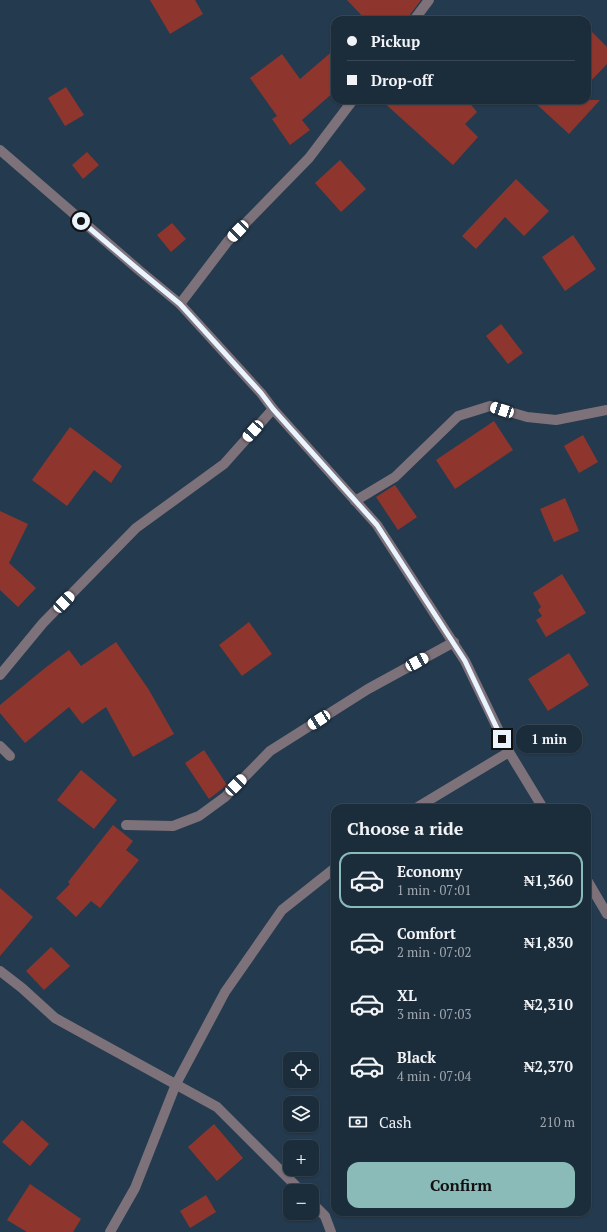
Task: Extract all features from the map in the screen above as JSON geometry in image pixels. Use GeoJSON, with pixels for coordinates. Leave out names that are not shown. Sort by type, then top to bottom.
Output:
{"type":"FeatureCollection","features":[{"type":"Feature","properties":{"kind":"street"},"geometry":{"type":"LineString","coordinates":[[417,16],[429,0]]}},
{"type":"Feature","properties":{"kind":"street"},"geometry":{"type":"LineString","coordinates":[[180,304],[228,241],[309,158],[350,104]]}},
{"type":"Feature","properties":{"kind":"street"},"geometry":{"type":"LineString","coordinates":[[0,150],[180,304],[261,393],[273,409],[377,525],[454,642],[465,661],[509,752],[541,804]]}},
{"type":"Feature","properties":{"kind":"street"},"geometry":{"type":"LineString","coordinates":[[355,501],[395,477],[458,416],[490,406],[527,417],[556,420],[607,410]]}},
{"type":"Feature","properties":{"kind":"street"},"geometry":{"type":"LineString","coordinates":[[0,675],[43,624],[136,528],[224,464],[273,409]]}},
{"type":"Feature","properties":{"kind":"street"},"geometry":{"type":"LineString","coordinates":[[126,825],[172,826],[199,816],[225,796],[270,751],[368,689],[454,642]]}},
{"type":"Feature","properties":{"kind":"street"},"geometry":{"type":"LineString","coordinates":[[0,746],[10,756]]}},
{"type":"Feature","properties":{"kind":"street"},"geometry":{"type":"LineString","coordinates":[[423,804],[509,752]]}},
{"type":"Feature","properties":{"kind":"street"},"geometry":{"type":"LineString","coordinates":[[110,1232],[135,1188],[176,1084],[225,992],[282,910],[331,871]]}},
{"type":"Feature","properties":{"kind":"street"},"geometry":{"type":"LineString","coordinates":[[591,887],[607,914]]}},
{"type":"Feature","properties":{"kind":"street"},"geometry":{"type":"LineString","coordinates":[[0,971],[22,988],[55,1018],[217,1107],[294,1184]]}},
{"type":"Feature","properties":{"kind":"street"},"geometry":{"type":"LineString","coordinates":[[319,1210],[325,1216],[331,1232]]}},
{"type":"Feature","properties":{"kind":"building"},"geometry":{"type":"Polygon","coordinates":[[[150,0],[195,0],[203,14],[170,34],[150,0]]]}},
{"type":"Feature","properties":{"kind":"building"},"geometry":{"type":"Polygon","coordinates":[[[347,0],[421,0],[409,16],[362,16],[347,0]]]}},
{"type":"Feature","properties":{"kind":"building"},"geometry":{"type":"Polygon","coordinates":[[[591,31],[607,47],[607,64],[591,81],[591,31]]]}},
{"type":"Feature","properties":{"kind":"building"},"geometry":{"type":"Polygon","coordinates":[[[331,52],[331,95],[302,120],[310,130],[290,145],[272,119],[277,116],[250,78],[282,54],[300,79],[331,52]]]}},
{"type":"Feature","properties":{"kind":"building"},"geometry":{"type":"Polygon","coordinates":[[[66,87],[84,115],[65,126],[48,98],[66,87]]]}},
{"type":"Feature","properties":{"kind":"building"},"geometry":{"type":"Polygon","coordinates":[[[591,100],[600,100],[569,134],[536,104],[591,104],[591,100]]]}},
{"type":"Feature","properties":{"kind":"building"},"geometry":{"type":"Polygon","coordinates":[[[385,104],[470,104],[477,112],[465,124],[478,137],[453,165],[385,104]]]}},
{"type":"Feature","properties":{"kind":"building"},"geometry":{"type":"Polygon","coordinates":[[[87,152],[99,165],[83,179],[72,165],[87,152]]]}},
{"type":"Feature","properties":{"kind":"building"},"geometry":{"type":"Polygon","coordinates":[[[340,160],[366,189],[341,212],[315,183],[340,160]]]}},
{"type":"Feature","properties":{"kind":"building"},"geometry":{"type":"Polygon","coordinates":[[[516,179],[549,211],[524,236],[505,217],[476,249],[462,236],[516,179]]]}},
{"type":"Feature","properties":{"kind":"building"},"geometry":{"type":"Polygon","coordinates":[[[172,223],[186,239],[171,252],[157,235],[172,223]]]}},
{"type":"Feature","properties":{"kind":"building"},"geometry":{"type":"Polygon","coordinates":[[[573,235],[596,269],[565,291],[542,257],[573,235]]]}},
{"type":"Feature","properties":{"kind":"building"},"geometry":{"type":"Polygon","coordinates":[[[501,324],[523,353],[508,364],[486,336],[501,324]]]}},
{"type":"Feature","properties":{"kind":"building"},"geometry":{"type":"Polygon","coordinates":[[[494,421],[513,450],[455,489],[436,460],[494,421]]]}},
{"type":"Feature","properties":{"kind":"building"},"geometry":{"type":"Polygon","coordinates":[[[70,427],[122,466],[111,483],[94,470],[67,506],[32,480],[70,427]]]}},
{"type":"Feature","properties":{"kind":"building"},"geometry":{"type":"Polygon","coordinates":[[[583,435],[598,462],[579,473],[564,446],[583,435]]]}},
{"type":"Feature","properties":{"kind":"building"},"geometry":{"type":"Polygon","coordinates":[[[395,485],[417,517],[398,530],[376,497],[395,485]]]}},
{"type":"Feature","properties":{"kind":"building"},"geometry":{"type":"Polygon","coordinates":[[[565,498],[579,531],[554,542],[540,509],[565,498]]]}},
{"type":"Feature","properties":{"kind":"building"},"geometry":{"type":"Polygon","coordinates":[[[0,511],[28,524],[9,563],[36,588],[18,607],[0,590],[0,511]]]}},
{"type":"Feature","properties":{"kind":"building"},"geometry":{"type":"Polygon","coordinates":[[[562,574],[586,613],[546,637],[536,620],[542,616],[538,610],[541,607],[533,593],[562,574]]]}},
{"type":"Feature","properties":{"kind":"building"},"geometry":{"type":"Polygon","coordinates":[[[249,622],[272,654],[242,676],[219,645],[249,622]]]}},
{"type":"Feature","properties":{"kind":"building"},"geometry":{"type":"Polygon","coordinates":[[[116,642],[149,690],[174,734],[133,757],[106,707],[82,724],[69,707],[25,743],[0,713],[0,705],[69,650],[81,666],[116,642]]]}},
{"type":"Feature","properties":{"kind":"building"},"geometry":{"type":"Polygon","coordinates":[[[569,653],[589,685],[548,711],[528,679],[569,653]]]}},
{"type":"Feature","properties":{"kind":"building"},"geometry":{"type":"Polygon","coordinates":[[[204,750],[227,785],[209,799],[185,763],[204,750]]]}},
{"type":"Feature","properties":{"kind":"building"},"geometry":{"type":"Polygon","coordinates":[[[81,770],[117,800],[94,829],[57,800],[81,770]]]}},
{"type":"Feature","properties":{"kind":"building"},"geometry":{"type":"Polygon","coordinates":[[[113,825],[133,841],[126,850],[139,860],[100,908],[91,901],[76,917],[56,898],[70,884],[68,882],[113,825]]]}},
{"type":"Feature","properties":{"kind":"building"},"geometry":{"type":"Polygon","coordinates":[[[0,888],[33,917],[0,956],[0,888]]]}},
{"type":"Feature","properties":{"kind":"building"},"geometry":{"type":"Polygon","coordinates":[[[51,947],[70,966],[44,990],[26,971],[51,947]]]}},
{"type":"Feature","properties":{"kind":"building"},"geometry":{"type":"Polygon","coordinates":[[[22,1120],[49,1144],[30,1166],[2,1142],[22,1120]]]}},
{"type":"Feature","properties":{"kind":"building"},"geometry":{"type":"Polygon","coordinates":[[[214,1124],[243,1158],[217,1181],[188,1147],[214,1124]]]}},
{"type":"Feature","properties":{"kind":"building"},"geometry":{"type":"Polygon","coordinates":[[[30,1184],[81,1219],[73,1232],[27,1232],[7,1220],[30,1184]]]}},
{"type":"Feature","properties":{"kind":"building"},"geometry":{"type":"Polygon","coordinates":[[[206,1195],[216,1212],[190,1228],[180,1211],[206,1195]]]}},
{"type":"Feature","properties":{"kind":"route"},"geometry":{"type":"LineString","coordinates":[[81,221],[180,304],[261,393],[273,409],[377,525],[454,642],[465,661],[502,739]]}}]}
